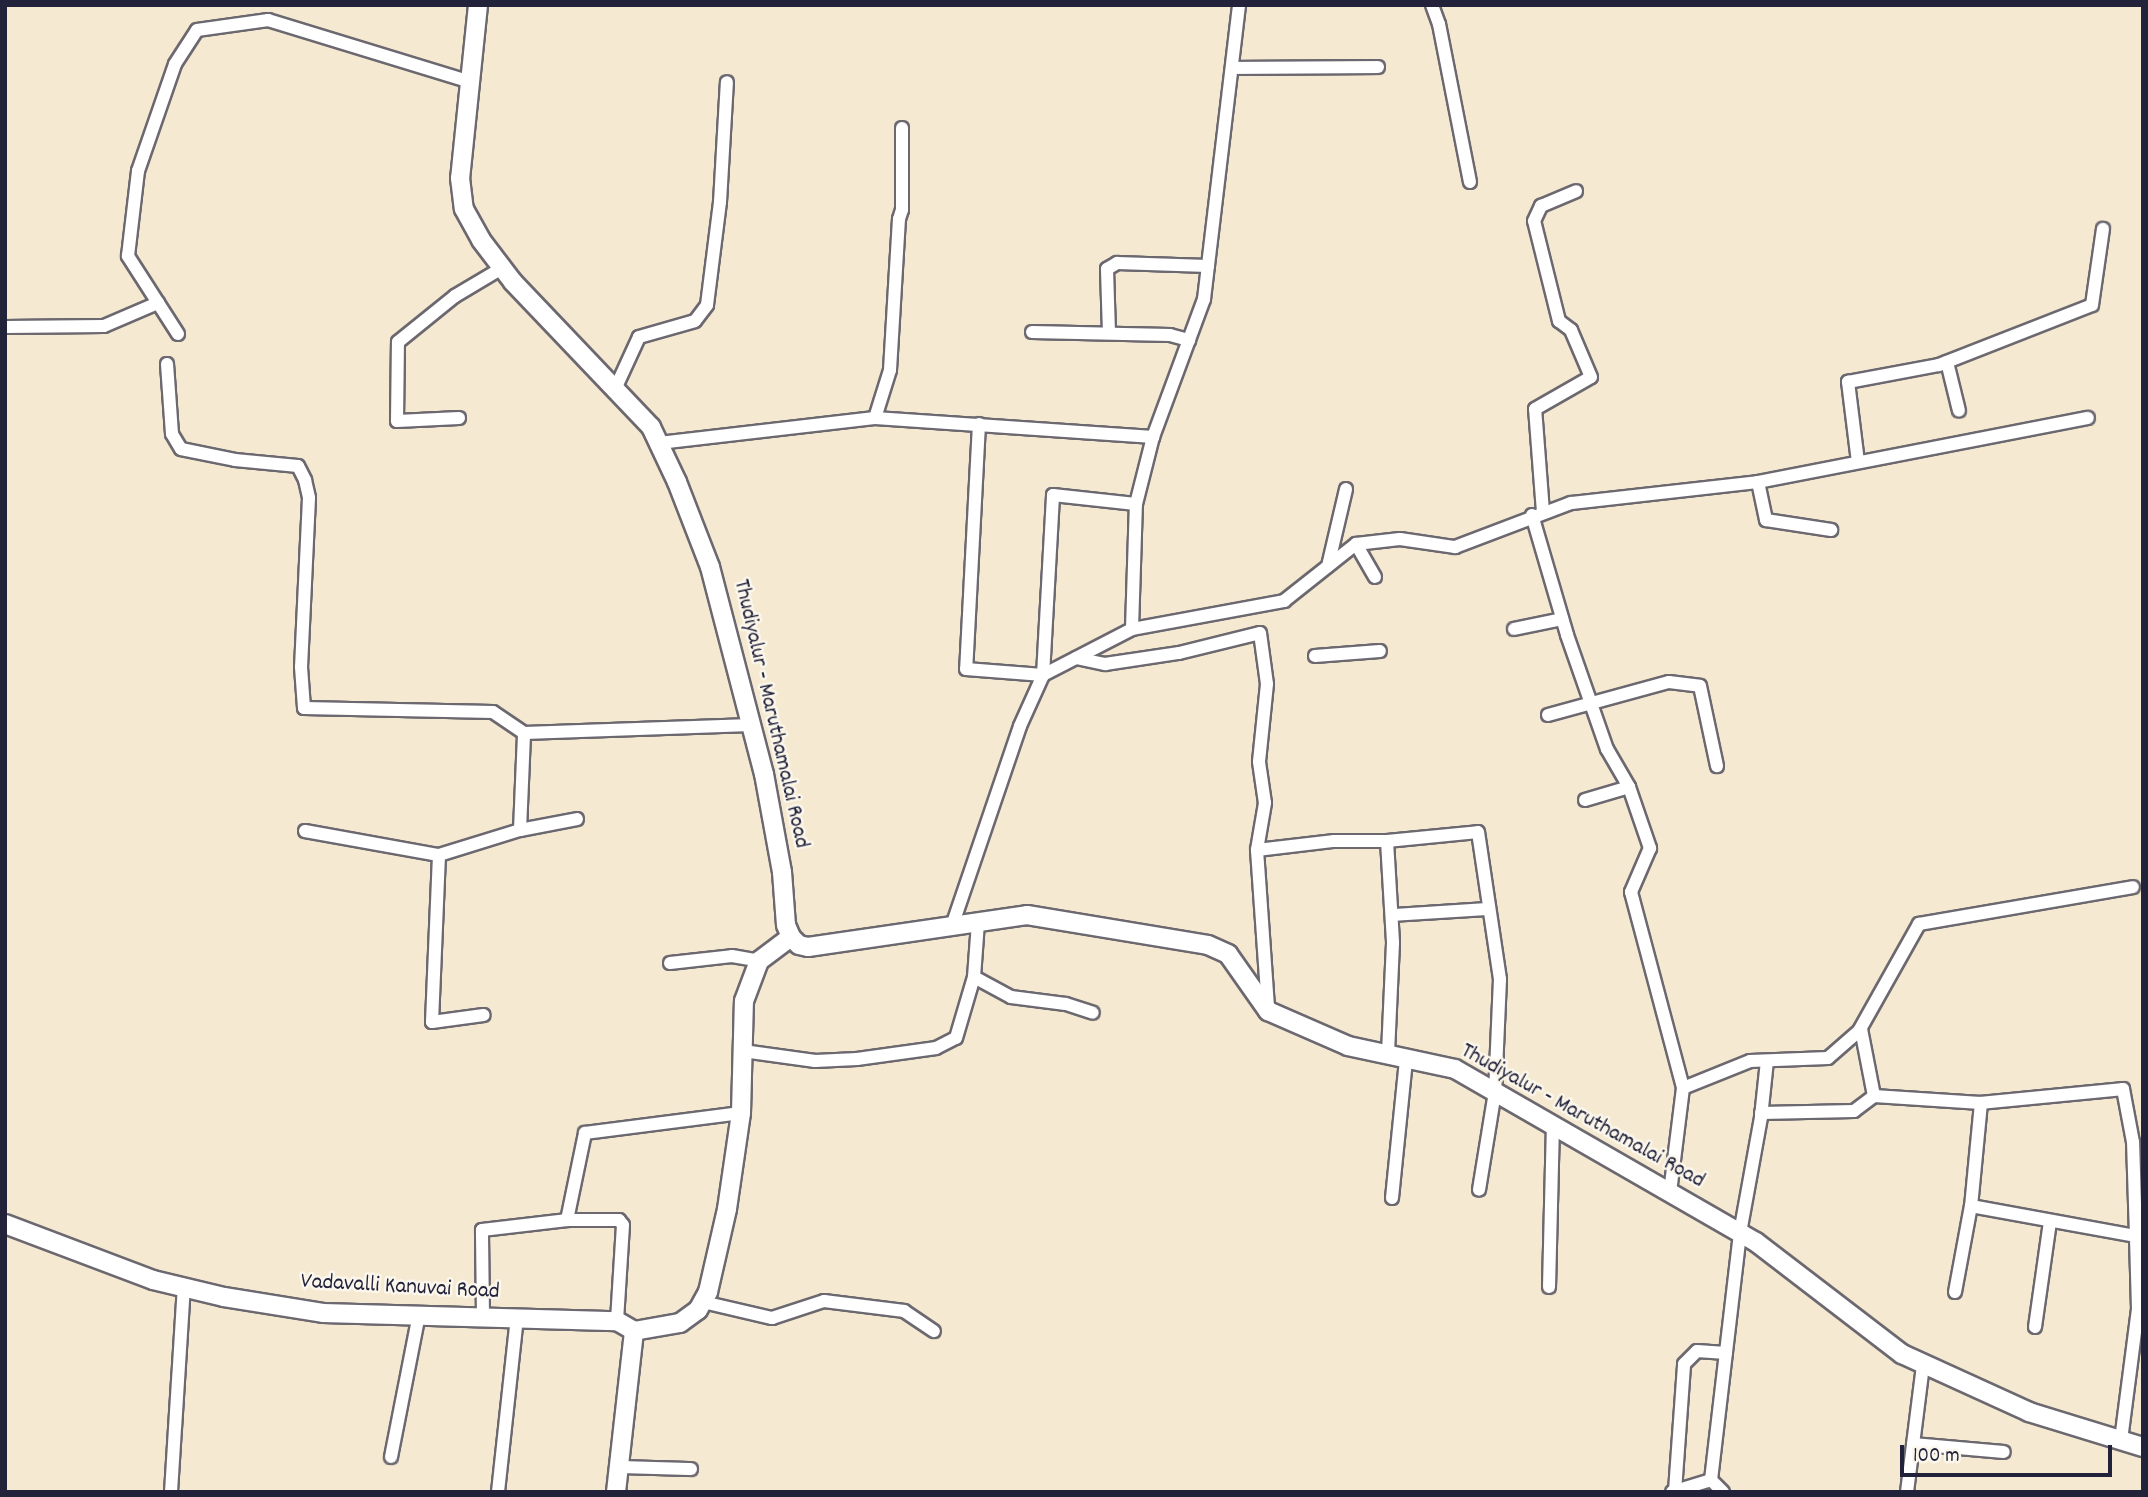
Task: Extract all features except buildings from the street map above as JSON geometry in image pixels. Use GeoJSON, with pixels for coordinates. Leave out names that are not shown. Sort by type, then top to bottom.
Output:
{"type":"FeatureCollection","features":[{"type":"Feature","properties":{"kind":"main road","name":"Thudiyalur - Maruthamalai Road"},"geometry":{"type":"LineString","coordinates":[[478,5],[460,178],[464,209],[481,240],[502,268],[616,387],[651,427],[659,443],[710,567],[764,775],[782,873],[786,925],[791,937]]}},
{"type":"Feature","properties":{"kind":"main road"},"geometry":{"type":"LineString","coordinates":[[615,1492],[634,1331],[680,1323],[698,1310],[715,1273],[741,1113],[744,1001],[759,961],[791,937],[799,945],[808,947],[1027,915],[1208,944],[1228,954],[1268,1011]]}},
{"type":"Feature","properties":{"kind":"main road","name":"Thudiyalur - Maruthamalai Road"},"geometry":{"type":"LineString","coordinates":[[1268,1011],[1348,1046],[1455,1069],[1740,1233],[1902,1354],[2029,1412],[2143,1447]]}},
{"type":"Feature","properties":{"kind":"main road","name":"Vadavalli Kanuvai Road"},"geometry":{"type":"LineString","coordinates":[[5,1224],[153,1280],[224,1297],[323,1313],[617,1321],[634,1331]]}},
{"type":"Feature","properties":{"kind":"street"},"geometry":{"type":"LineString","coordinates":[[1132,629],[1136,504],[1153,437],[1205,299],[1239,5]]}},
{"type":"Feature","properties":{"kind":"street"},"geometry":{"type":"LineString","coordinates":[[1432,5],[1440,24],[1470,182]]}},
{"type":"Feature","properties":{"kind":"street"},"geometry":{"type":"LineString","coordinates":[[178,334],[128,256],[138,172],[176,64],[197,30],[268,20],[471,82]]}},
{"type":"Feature","properties":{"kind":"street"},"geometry":{"type":"LineString","coordinates":[[1232,68],[1378,67]]}},
{"type":"Feature","properties":{"kind":"street"},"geometry":{"type":"LineString","coordinates":[[616,387],[639,337],[695,321],[707,305],[720,202],[727,82]]}},
{"type":"Feature","properties":{"kind":"street"},"geometry":{"type":"LineString","coordinates":[[875,418],[890,370],[899,219],[902,210],[902,128]]}},
{"type":"Feature","properties":{"kind":"street"},"geometry":{"type":"LineString","coordinates":[[1576,191],[1541,206],[1534,221],[1559,321],[1571,330],[1591,377],[1535,409],[1538,514],[1562,619],[1607,749],[1629,787],[1650,848],[1631,892],[1683,1088],[1670,1192]]}},
{"type":"Feature","properties":{"kind":"street"},"geometry":{"type":"LineString","coordinates":[[1858,463],[1848,382],[1947,362],[2092,305],[2102,229]]}},
{"type":"Feature","properties":{"kind":"street"},"geometry":{"type":"LineString","coordinates":[[1109,332],[1107,269],[1117,263],[1208,266]]}},
{"type":"Feature","properties":{"kind":"street"},"geometry":{"type":"LineString","coordinates":[[459,418],[397,421],[398,342],[455,296],[502,268]]}},
{"type":"Feature","properties":{"kind":"street"},"geometry":{"type":"LineString","coordinates":[[5,327],[104,326],[158,303]]}},
{"type":"Feature","properties":{"kind":"street"},"geometry":{"type":"LineString","coordinates":[[1032,332],[1170,335],[1189,340]]}},
{"type":"Feature","properties":{"kind":"street"},"geometry":{"type":"LineString","coordinates":[[1947,362],[1959,411]]}},
{"type":"Feature","properties":{"kind":"street"},"geometry":{"type":"LineString","coordinates":[[167,364],[172,434],[181,449],[235,460],[298,466],[305,480],[309,498],[301,667],[304,708],[493,712],[524,733],[751,725]]}},
{"type":"Feature","properties":{"kind":"street"},"geometry":{"type":"LineString","coordinates":[[659,443],[875,418],[1153,437]]}},
{"type":"Feature","properties":{"kind":"street"},"geometry":{"type":"LineString","coordinates":[[979,424],[966,669],[1042,675],[1132,629],[1284,601],[1356,544],[1399,539],[1455,547],[1571,502],[1758,482],[2088,418]]}},
{"type":"Feature","properties":{"kind":"street"},"geometry":{"type":"LineString","coordinates":[[1758,482],[1766,520],[1831,530]]}},
{"type":"Feature","properties":{"kind":"street"},"geometry":{"type":"LineString","coordinates":[[1328,566],[1346,489]]}},
{"type":"Feature","properties":{"kind":"street"},"geometry":{"type":"LineString","coordinates":[[952,926],[1020,726],[1042,675],[1053,495],[1136,504]]}},
{"type":"Feature","properties":{"kind":"street"},"geometry":{"type":"LineString","coordinates":[[1356,544],[1376,577]]}},
{"type":"Feature","properties":{"kind":"street"},"geometry":{"type":"LineString","coordinates":[[1514,629],[1562,619]]}},
{"type":"Feature","properties":{"kind":"street"},"geometry":{"type":"LineString","coordinates":[[1075,658],[1105,664],[1179,653],[1260,633],[1267,684],[1259,762],[1265,803],[1257,850],[1268,1011]]}},
{"type":"Feature","properties":{"kind":"street"},"geometry":{"type":"LineString","coordinates":[[1315,656],[1380,651]]}},
{"type":"Feature","properties":{"kind":"street"},"geometry":{"type":"LineString","coordinates":[[1548,715],[1669,682],[1700,686],[1717,766]]}},
{"type":"Feature","properties":{"kind":"street"},"geometry":{"type":"LineString","coordinates":[[520,830],[524,733]]}},
{"type":"Feature","properties":{"kind":"street"},"geometry":{"type":"LineString","coordinates":[[1585,800],[1629,787]]}},
{"type":"Feature","properties":{"kind":"street"},"geometry":{"type":"LineString","coordinates":[[305,831],[439,855],[520,830],[577,819]]}},
{"type":"Feature","properties":{"kind":"street"},"geometry":{"type":"LineString","coordinates":[[1257,850],[1341,840],[1387,841],[1478,832],[1500,979],[1495,1092],[1479,1191]]}},
{"type":"Feature","properties":{"kind":"street"},"geometry":{"type":"LineString","coordinates":[[1387,841],[1393,915],[1397,1057],[1392,1198]]}},
{"type":"Feature","properties":{"kind":"street"},"geometry":{"type":"LineString","coordinates":[[439,855],[432,1022],[484,1015]]}},
{"type":"Feature","properties":{"kind":"street"},"geometry":{"type":"LineString","coordinates":[[1683,1088],[1750,1061],[1828,1058],[1861,1029],[1919,924],[2133,887]]}},
{"type":"Feature","properties":{"kind":"street"},"geometry":{"type":"LineString","coordinates":[[1393,915],[1489,909]]}},
{"type":"Feature","properties":{"kind":"street"},"geometry":{"type":"LineString","coordinates":[[743,1051],[815,1060],[857,1059],[936,1048],[956,1038],[974,977],[978,922]]}},
{"type":"Feature","properties":{"kind":"street"},"geometry":{"type":"LineString","coordinates":[[670,963],[732,956],[759,961]]}},
{"type":"Feature","properties":{"kind":"street"},"geometry":{"type":"LineString","coordinates":[[974,977],[1011,997],[1066,1004],[1093,1013]]}},
{"type":"Feature","properties":{"kind":"street"},"geometry":{"type":"LineString","coordinates":[[1861,1029],[1874,1096]]}},
{"type":"Feature","properties":{"kind":"street"},"geometry":{"type":"LineString","coordinates":[[1723,1492],[1718,1490],[1711,1480],[1740,1233],[1761,1113],[1767,1061]]}},
{"type":"Feature","properties":{"kind":"street"},"geometry":{"type":"LineString","coordinates":[[1761,1113],[1854,1111],[1874,1096],[1980,1103],[2123,1089],[2133,1142],[2139,1236],[2138,1309],[2121,1440]]}},
{"type":"Feature","properties":{"kind":"street"},"geometry":{"type":"LineString","coordinates":[[1955,1292],[1971,1206],[1980,1103]]}},
{"type":"Feature","properties":{"kind":"street"},"geometry":{"type":"LineString","coordinates":[[567,1220],[584,1133],[741,1113]]}},
{"type":"Feature","properties":{"kind":"street"},"geometry":{"type":"LineString","coordinates":[[1549,1287],[1553,1127]]}},
{"type":"Feature","properties":{"kind":"street"},"geometry":{"type":"LineString","coordinates":[[1971,1206],[2139,1236]]}},
{"type":"Feature","properties":{"kind":"street"},"geometry":{"type":"LineString","coordinates":[[483,1316],[482,1230],[567,1220],[619,1220],[623,1225],[617,1321]]}},
{"type":"Feature","properties":{"kind":"street"},"geometry":{"type":"LineString","coordinates":[[2035,1327],[2050,1221]]}},
{"type":"Feature","properties":{"kind":"street"},"geometry":{"type":"LineString","coordinates":[[171,1492],[184,1287]]}},
{"type":"Feature","properties":{"kind":"street"},"geometry":{"type":"LineString","coordinates":[[703,1302],[772,1318],[824,1301],[904,1311],[934,1331]]}},
{"type":"Feature","properties":{"kind":"street"},"geometry":{"type":"LineString","coordinates":[[391,1457],[419,1314]]}},
{"type":"Feature","properties":{"kind":"street"},"geometry":{"type":"LineString","coordinates":[[498,1492],[517,1318]]}},
{"type":"Feature","properties":{"kind":"street"},"geometry":{"type":"LineString","coordinates":[[1711,1480],[1674,1491],[1684,1364],[1697,1351],[1726,1353]]}},
{"type":"Feature","properties":{"kind":"street"},"geometry":{"type":"LineString","coordinates":[[1907,1492],[1923,1365]]}},
{"type":"Feature","properties":{"kind":"street"},"geometry":{"type":"LineString","coordinates":[[1913,1444],[2004,1452]]}},
{"type":"Feature","properties":{"kind":"street"},"geometry":{"type":"LineString","coordinates":[[618,1467],[691,1469]]}}]}
